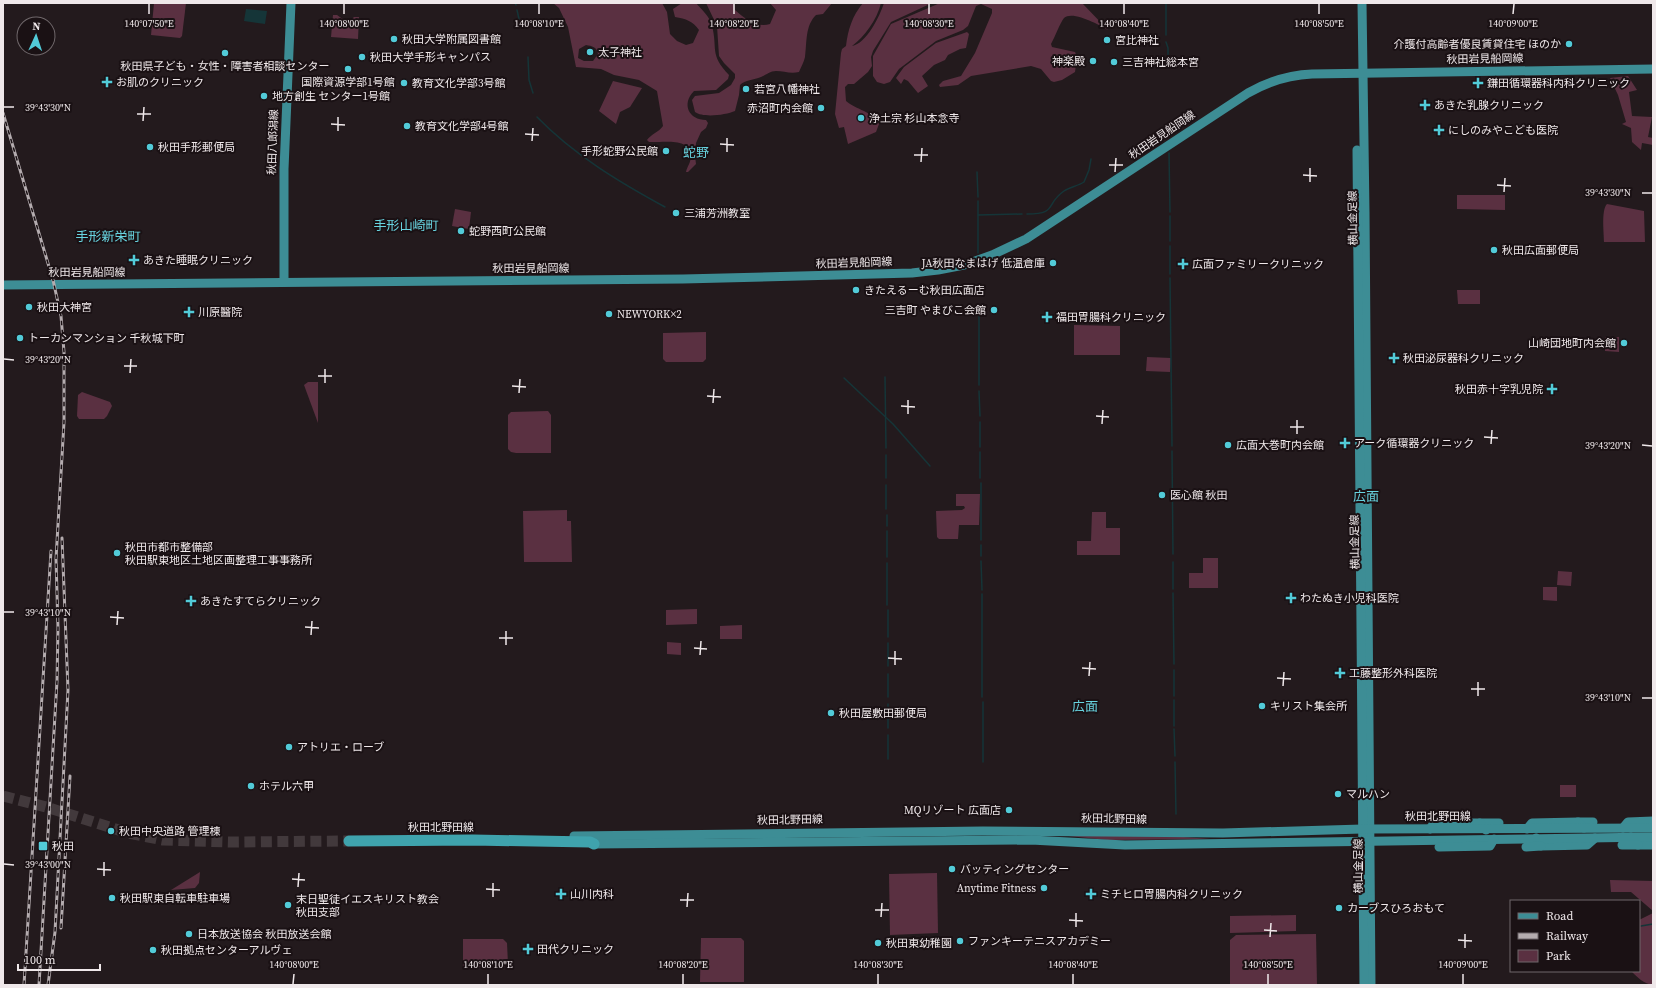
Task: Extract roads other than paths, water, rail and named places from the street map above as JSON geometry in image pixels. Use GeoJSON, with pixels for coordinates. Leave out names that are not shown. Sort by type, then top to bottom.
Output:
{"type":"FeatureCollection","features":[{"type":"Feature","properties":{"kind":"highway"},"geometry":{"type":"LineString","coordinates":[[533,841],[574,836]]}},
{"type":"Feature","properties":{"kind":"highway","name":"秋田北野田線"},"geometry":{"type":"LineString","coordinates":[[348,841],[533,841]]}},
{"type":"Feature","properties":{"kind":"highway"},"geometry":{"type":"LineString","coordinates":[[533,841],[590,842],[594,844]]}},
{"type":"Feature","properties":{"kind":"main road","name":"秋田八郎潟線"},"geometry":{"type":"LineString","coordinates":[[284,282],[284,169],[291,3]]}},
{"type":"Feature","properties":{"kind":"main road","name":"横山金足線"},"geometry":{"type":"LineString","coordinates":[[1356,3],[1359,74],[1366,829],[1367,966],[1364,985]]}},
{"type":"Feature","properties":{"kind":"main road","name":"横山金足線"},"geometry":{"type":"LineString","coordinates":[[1359,74],[1362,3]]}},
{"type":"Feature","properties":{"kind":"main road","name":"秋田岩見船岡線"},"geometry":{"type":"LineString","coordinates":[[3,285],[741,278],[912,273],[950,268],[992,255],[1026,239],[1222,109],[1262,85],[1274,80],[1296,75],[1653,69]]}},
{"type":"Feature","properties":{"kind":"main road"},"geometry":{"type":"LineString","coordinates":[[1622,828],[1628,822],[1653,821]]}},
{"type":"Feature","properties":{"kind":"main road"},"geometry":{"type":"LineString","coordinates":[[1581,825],[1593,822]]}},
{"type":"Feature","properties":{"kind":"main road"},"geometry":{"type":"LineString","coordinates":[[1483,826],[1499,823]]}},
{"type":"Feature","properties":{"kind":"main road","name":"秋田北野田線"},"geometry":{"type":"LineString","coordinates":[[574,836],[991,831],[1216,833],[1430,829],[1483,826],[1527,829],[1581,825],[1622,828],[1653,828]]}},
{"type":"Feature","properties":{"kind":"main road"},"geometry":{"type":"LineString","coordinates":[[1631,837],[1638,845]]}},
{"type":"Feature","properties":{"kind":"main road","name":"秋田北野田線"},"geometry":{"type":"LineString","coordinates":[[594,844],[1031,840],[1125,845],[1494,839],[1539,842],[1595,838],[1653,837]]}},
{"type":"Feature","properties":{"kind":"main road"},"geometry":{"type":"LineString","coordinates":[[1526,846],[1539,842]]}},
{"type":"Feature","properties":{"kind":"main road"},"geometry":{"type":"LineString","coordinates":[[1622,845],[1653,845]]}},
{"type":"Feature","properties":{"kind":"main road","name":"横山金足線"},"geometry":{"type":"LineString","coordinates":[[1367,966],[1371,985]]}},
{"type":"Feature","properties":{"kind":"water"},"geometry":{"type":"Polygon","coordinates":[[[246,9],[267,11],[265,24],[244,21],[246,9]]]}},
{"type":"Feature","properties":{"kind":"waterway"},"geometry":{"type":"LineString","coordinates":[[1166,3],[1166,35]]}},
{"type":"Feature","properties":{"kind":"waterway"},"geometry":{"type":"LineString","coordinates":[[517,10],[519,19]]}},
{"type":"Feature","properties":{"kind":"waterway"},"geometry":{"type":"LineString","coordinates":[[1166,42],[1168,48],[1168,68]]}},
{"type":"Feature","properties":{"kind":"waterway"},"geometry":{"type":"LineString","coordinates":[[528,57],[529,80],[533,93]]}},
{"type":"Feature","properties":{"kind":"waterway"},"geometry":{"type":"LineString","coordinates":[[537,117],[551,131],[582,156],[614,178],[665,207]]}},
{"type":"Feature","properties":{"kind":"waterway"},"geometry":{"type":"LineString","coordinates":[[1169,153],[1170,212]]}},
{"type":"Feature","properties":{"kind":"waterway"},"geometry":{"type":"LineString","coordinates":[[1027,214],[1037,214],[1047,210],[1064,191],[1084,182],[1089,170],[1091,159]]}},
{"type":"Feature","properties":{"kind":"waterway"},"geometry":{"type":"LineString","coordinates":[[977,172],[978,197]]}},
{"type":"Feature","properties":{"kind":"waterway"},"geometry":{"type":"LineString","coordinates":[[978,201],[978,253]]}},
{"type":"Feature","properties":{"kind":"waterway"},"geometry":{"type":"LineString","coordinates":[[978,215],[1022,214]]}},
{"type":"Feature","properties":{"kind":"waterway"},"geometry":{"type":"LineString","coordinates":[[1170,216],[1170,241]]}},
{"type":"Feature","properties":{"kind":"waterway"},"geometry":{"type":"LineString","coordinates":[[1170,246],[1170,274]]}},
{"type":"Feature","properties":{"kind":"waterway"},"geometry":{"type":"LineString","coordinates":[[1170,278],[1172,446]]}},
{"type":"Feature","properties":{"kind":"waterway"},"geometry":{"type":"LineString","coordinates":[[979,313],[979,385]]}},
{"type":"Feature","properties":{"kind":"waterway"},"geometry":{"type":"LineString","coordinates":[[885,377],[886,448]]}},
{"type":"Feature","properties":{"kind":"waterway"},"geometry":{"type":"LineString","coordinates":[[844,378],[893,424],[930,466]]}},
{"type":"Feature","properties":{"kind":"waterway"},"geometry":{"type":"LineString","coordinates":[[979,391],[980,416]]}},
{"type":"Feature","properties":{"kind":"waterway"},"geometry":{"type":"LineString","coordinates":[[980,422],[980,447]]}},
{"type":"Feature","properties":{"kind":"waterway"},"geometry":{"type":"LineString","coordinates":[[1172,451],[1173,554]]}},
{"type":"Feature","properties":{"kind":"waterway"},"geometry":{"type":"LineString","coordinates":[[980,452],[980,478]]}},
{"type":"Feature","properties":{"kind":"waterway"},"geometry":{"type":"LineString","coordinates":[[886,455],[886,478]]}},
{"type":"Feature","properties":{"kind":"waterway"},"geometry":{"type":"LineString","coordinates":[[981,483],[981,540]]}},
{"type":"Feature","properties":{"kind":"waterway"},"geometry":{"type":"LineString","coordinates":[[886,485],[886,509]]}},
{"type":"Feature","properties":{"kind":"waterway"},"geometry":{"type":"LineString","coordinates":[[887,515],[887,526]]}},
{"type":"Feature","properties":{"kind":"waterway"},"geometry":{"type":"LineString","coordinates":[[887,531],[887,557]]}},
{"type":"Feature","properties":{"kind":"waterway"},"geometry":{"type":"LineString","coordinates":[[981,545],[981,556]]}},
{"type":"Feature","properties":{"kind":"waterway"},"geometry":{"type":"LineString","coordinates":[[981,561],[982,590]]}},
{"type":"Feature","properties":{"kind":"waterway"},"geometry":{"type":"LineString","coordinates":[[1173,562],[1173,589]]}},
{"type":"Feature","properties":{"kind":"waterway"},"geometry":{"type":"LineString","coordinates":[[887,563],[887,605]]}},
{"type":"Feature","properties":{"kind":"waterway"},"geometry":{"type":"LineString","coordinates":[[1173,593],[1174,664]]}},
{"type":"Feature","properties":{"kind":"waterway"},"geometry":{"type":"LineString","coordinates":[[982,594],[982,697]]}},
{"type":"Feature","properties":{"kind":"waterway"},"geometry":{"type":"LineString","coordinates":[[888,610],[888,637]]}},
{"type":"Feature","properties":{"kind":"waterway"},"geometry":{"type":"LineString","coordinates":[[888,643],[888,666]]}},
{"type":"Feature","properties":{"kind":"waterway"},"geometry":{"type":"LineString","coordinates":[[1174,670],[1174,696]]}},
{"type":"Feature","properties":{"kind":"waterway"},"geometry":{"type":"LineString","coordinates":[[888,674],[888,697]]}},
{"type":"Feature","properties":{"kind":"waterway"},"geometry":{"type":"LineString","coordinates":[[1174,700],[1174,726]]}},
{"type":"Feature","properties":{"kind":"waterway"},"geometry":{"type":"LineString","coordinates":[[983,702],[983,762]]}},
{"type":"Feature","properties":{"kind":"waterway"},"geometry":{"type":"LineString","coordinates":[[888,704],[888,728]]}},
{"type":"Feature","properties":{"kind":"waterway"},"geometry":{"type":"LineString","coordinates":[[1174,729],[1175,756]]}},
{"type":"Feature","properties":{"kind":"waterway"},"geometry":{"type":"LineString","coordinates":[[888,735],[888,759]]}},
{"type":"Feature","properties":{"kind":"waterway"},"geometry":{"type":"LineString","coordinates":[[1175,762],[1176,814]]}},
{"type":"Feature","properties":{"kind":"waterway"},"geometry":{"type":"LineString","coordinates":[[1641,926],[1653,924]]}},
{"type":"Feature","properties":{"kind":"tunnel"},"geometry":{"type":"LineString","coordinates":[[3,796],[46,807],[128,833],[163,840],[230,842],[349,841]]}},
{"type":"Feature","properties":{"kind":"railway"},"geometry":{"type":"LineString","coordinates":[[3,113],[53,280],[61,316],[64,352],[64,422],[56,559],[58,628],[57,681],[39,985]]}},
{"type":"Feature","properties":{"kind":"railway"},"geometry":{"type":"LineString","coordinates":[[48,985],[55,932],[68,690],[62,538]]}},
{"type":"Feature","properties":{"kind":"railway"},"geometry":{"type":"LineString","coordinates":[[24,985],[51,551]]}},
{"type":"Feature","properties":{"kind":"railway"},"geometry":{"type":"LineString","coordinates":[[61,928],[70,776]]}},
{"type":"Feature","properties":{"kind":"place","name":"秋田大学附属図書館"},"geometry":{"type":"Point","coordinates":[394,39]}},
{"type":"Feature","properties":{"kind":"place","name":"宮比神社"},"geometry":{"type":"Point","coordinates":[1107,40]}},
{"type":"Feature","properties":{"kind":"place","name":"介護付高齢者優良賃貸住宅 ほのか"},"geometry":{"type":"Point","coordinates":[1569,44]}},
{"type":"Feature","properties":{"kind":"place","name":"太子神社"},"geometry":{"type":"Point","coordinates":[590,52]}},
{"type":"Feature","properties":{"kind":"place","name":"秋田県子ども・女性・障害者相談センター"},"geometry":{"type":"Point","coordinates":[225,53]}},
{"type":"Feature","properties":{"kind":"place","name":"秋田大学手形キャンパス"},"geometry":{"type":"Point","coordinates":[362,57]}},
{"type":"Feature","properties":{"kind":"place","name":"神楽殿"},"geometry":{"type":"Point","coordinates":[1093,61]}},
{"type":"Feature","properties":{"kind":"place","name":"三吉神社総本宮"},"geometry":{"type":"Point","coordinates":[1114,62]}},
{"type":"Feature","properties":{"kind":"place","name":"国際資源学部1号館"},"geometry":{"type":"Point","coordinates":[348,69]}},
{"type":"Feature","properties":{"kind":"place","name":"お肌のクリニック"},"geometry":{"type":"Point","coordinates":[107,82]}},
{"type":"Feature","properties":{"kind":"place","name":"教育文化学部3号館"},"geometry":{"type":"Point","coordinates":[404,83]}},
{"type":"Feature","properties":{"kind":"place","name":"鎌田循環器科内科クリニック"},"geometry":{"type":"Point","coordinates":[1478,83]}},
{"type":"Feature","properties":{"kind":"place","name":"若宮八幡神社"},"geometry":{"type":"Point","coordinates":[746,89]}},
{"type":"Feature","properties":{"kind":"place","name":"地方創生 センター1号館"},"geometry":{"type":"Point","coordinates":[264,96]}},
{"type":"Feature","properties":{"kind":"place","name":"あきた乳腺クリニック"},"geometry":{"type":"Point","coordinates":[1425,105]}},
{"type":"Feature","properties":{"kind":"place","name":"赤沼町内会館"},"geometry":{"type":"Point","coordinates":[821,108]}},
{"type":"Feature","properties":{"kind":"place","name":"浄土宗 杉山本念寺"},"geometry":{"type":"Point","coordinates":[861,118]}},
{"type":"Feature","properties":{"kind":"place","name":"教育文化学部4号館"},"geometry":{"type":"Point","coordinates":[407,126]}},
{"type":"Feature","properties":{"kind":"place","name":"にしのみやこども医院"},"geometry":{"type":"Point","coordinates":[1439,130]}},
{"type":"Feature","properties":{"kind":"place","name":"秋田手形郵便局"},"geometry":{"type":"Point","coordinates":[150,147]}},
{"type":"Feature","properties":{"kind":"place","name":"手形蛇野公民館"},"geometry":{"type":"Point","coordinates":[666,151]}},
{"type":"Feature","properties":{"kind":"place","name":"三浦芳洲教室"},"geometry":{"type":"Point","coordinates":[676,213]}},
{"type":"Feature","properties":{"kind":"place","name":"蛇野西町公民館"},"geometry":{"type":"Point","coordinates":[461,231]}},
{"type":"Feature","properties":{"kind":"place","name":"秋田広面郵便局"},"geometry":{"type":"Point","coordinates":[1494,250]}},
{"type":"Feature","properties":{"kind":"place","name":"あきた睡眠クリニック"},"geometry":{"type":"Point","coordinates":[134,260]}},
{"type":"Feature","properties":{"kind":"place","name":"JA秋田なまはげ 低温倉庫"},"geometry":{"type":"Point","coordinates":[1053,263]}},
{"type":"Feature","properties":{"kind":"place","name":"広面ファミリークリニック"},"geometry":{"type":"Point","coordinates":[1183,264]}},
{"type":"Feature","properties":{"kind":"place","name":"きたえるーむ秋田広面店"},"geometry":{"type":"Point","coordinates":[856,290]}},
{"type":"Feature","properties":{"kind":"place","name":"秋田大神宮"},"geometry":{"type":"Point","coordinates":[29,307]}},
{"type":"Feature","properties":{"kind":"place","name":"三吉町 やまびこ会館"},"geometry":{"type":"Point","coordinates":[994,310]}},
{"type":"Feature","properties":{"kind":"place","name":"川原醫院"},"geometry":{"type":"Point","coordinates":[189,312]}},
{"type":"Feature","properties":{"kind":"place","name":"NEWYORK×2"},"geometry":{"type":"Point","coordinates":[609,314]}},
{"type":"Feature","properties":{"kind":"place","name":"福田胃腸科クリニック"},"geometry":{"type":"Point","coordinates":[1047,317]}},
{"type":"Feature","properties":{"kind":"place","name":"トーカンマンション 千秋城下町"},"geometry":{"type":"Point","coordinates":[20,338]}},
{"type":"Feature","properties":{"kind":"place","name":"山崎団地町内会館"},"geometry":{"type":"Point","coordinates":[1624,343]}},
{"type":"Feature","properties":{"kind":"place","name":"秋田泌尿器科クリニック"},"geometry":{"type":"Point","coordinates":[1394,358]}},
{"type":"Feature","properties":{"kind":"place","name":"秋田赤十字乳児院"},"geometry":{"type":"Point","coordinates":[1552,389]}},
{"type":"Feature","properties":{"kind":"place","name":"アーク循環器クリニック"},"geometry":{"type":"Point","coordinates":[1345,443]}},
{"type":"Feature","properties":{"kind":"place","name":"広面大巻町内会館"},"geometry":{"type":"Point","coordinates":[1228,445]}},
{"type":"Feature","properties":{"kind":"place","name":"医心館 秋田"},"geometry":{"type":"Point","coordinates":[1162,495]}},
{"type":"Feature","properties":{"kind":"place","name":"秋田市都市整備部 秋田駅東地区土地区画整理工事事務所"},"geometry":{"type":"Point","coordinates":[117,553]}},
{"type":"Feature","properties":{"kind":"place","name":"わたぬき小児科医院"},"geometry":{"type":"Point","coordinates":[1291,598]}},
{"type":"Feature","properties":{"kind":"place","name":"あきたすてらクリニック"},"geometry":{"type":"Point","coordinates":[191,601]}},
{"type":"Feature","properties":{"kind":"place","name":"工藤整形外科医院"},"geometry":{"type":"Point","coordinates":[1340,673]}},
{"type":"Feature","properties":{"kind":"place","name":"キリスト集会所"},"geometry":{"type":"Point","coordinates":[1262,706]}},
{"type":"Feature","properties":{"kind":"place","name":"秋田屋敷田郵便局"},"geometry":{"type":"Point","coordinates":[831,713]}},
{"type":"Feature","properties":{"kind":"place","name":"アトリエ・ローブ"},"geometry":{"type":"Point","coordinates":[289,747]}},
{"type":"Feature","properties":{"kind":"place","name":"ホテル六甲"},"geometry":{"type":"Point","coordinates":[251,786]}},
{"type":"Feature","properties":{"kind":"place","name":"マルハン"},"geometry":{"type":"Point","coordinates":[1338,794]}},
{"type":"Feature","properties":{"kind":"place","name":"MQリゾート 広面店"},"geometry":{"type":"Point","coordinates":[1009,810]}},
{"type":"Feature","properties":{"kind":"place","name":"秋田中央道路 管理棟"},"geometry":{"type":"Point","coordinates":[111,831]}},
{"type":"Feature","properties":{"kind":"place","name":"秋田"},"geometry":{"type":"Point","coordinates":[43,846]}},
{"type":"Feature","properties":{"kind":"place","name":"バッティングセンター"},"geometry":{"type":"Point","coordinates":[952,869]}},
{"type":"Feature","properties":{"kind":"place","name":"Anytime Fitness"},"geometry":{"type":"Point","coordinates":[1044,888]}},
{"type":"Feature","properties":{"kind":"place","name":"山川内科"},"geometry":{"type":"Point","coordinates":[561,894]}},
{"type":"Feature","properties":{"kind":"place","name":"ミチヒロ胃腸内科クリニック"},"geometry":{"type":"Point","coordinates":[1091,894]}},
{"type":"Feature","properties":{"kind":"place","name":"秋田駅東自転車駐車場"},"geometry":{"type":"Point","coordinates":[112,898]}},
{"type":"Feature","properties":{"kind":"place","name":"末日聖徒イエスキリスト教会 秋田支部"},"geometry":{"type":"Point","coordinates":[288,905]}},
{"type":"Feature","properties":{"kind":"place","name":"カーブスひろおもて"},"geometry":{"type":"Point","coordinates":[1339,908]}},
{"type":"Feature","properties":{"kind":"place","name":"日本放送協会 秋田放送会館"},"geometry":{"type":"Point","coordinates":[189,934]}},
{"type":"Feature","properties":{"kind":"place","name":"ファンキーテニスアカデミー"},"geometry":{"type":"Point","coordinates":[960,941]}},
{"type":"Feature","properties":{"kind":"place","name":"秋田東幼稚園"},"geometry":{"type":"Point","coordinates":[878,943]}},
{"type":"Feature","properties":{"kind":"place","name":"田代クリニック"},"geometry":{"type":"Point","coordinates":[528,949]}},
{"type":"Feature","properties":{"kind":"place","name":"秋田拠点センターアルヴェ"},"geometry":{"type":"Point","coordinates":[153,950]}},
{"type":"Feature","properties":{"kind":"district","name":"蛇野"},"geometry":{"type":"Point","coordinates":[696,152]}},
{"type":"Feature","properties":{"kind":"district","name":"手形山崎町"},"geometry":{"type":"Point","coordinates":[406,225]}},
{"type":"Feature","properties":{"kind":"district","name":"手形新栄町"},"geometry":{"type":"Point","coordinates":[108,236]}},
{"type":"Feature","properties":{"kind":"district","name":"広面"},"geometry":{"type":"Point","coordinates":[1366,496]}},
{"type":"Feature","properties":{"kind":"district","name":"広面"},"geometry":{"type":"Point","coordinates":[1085,706]}}]}
